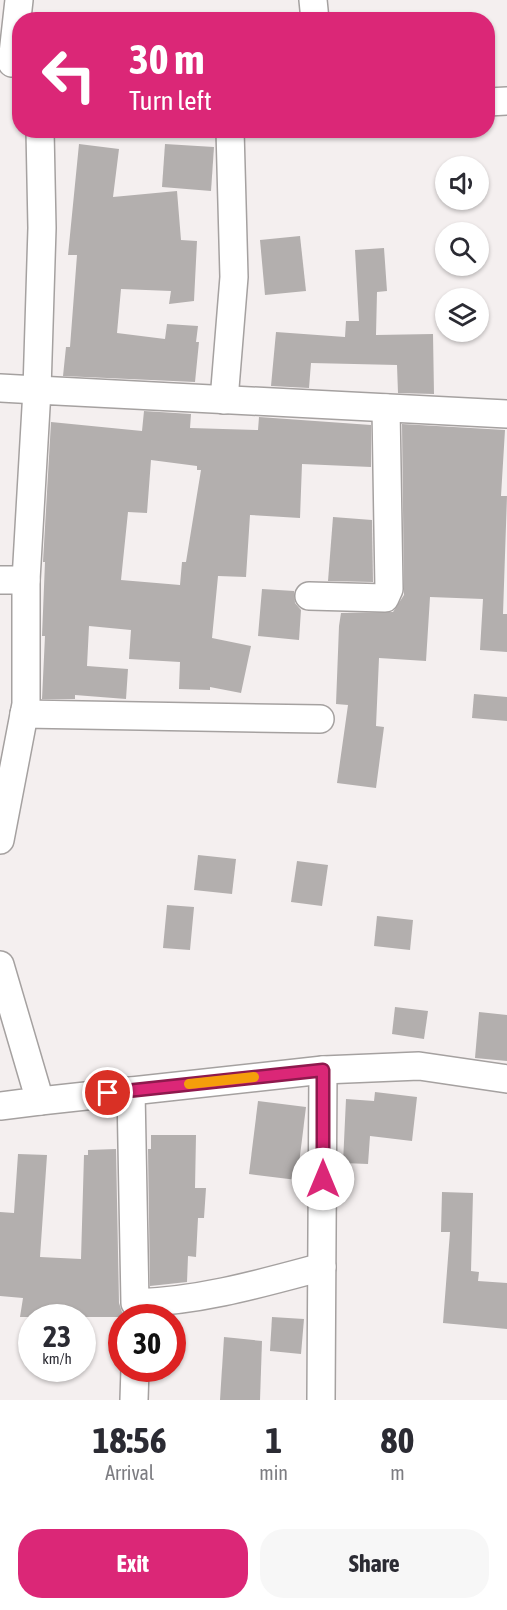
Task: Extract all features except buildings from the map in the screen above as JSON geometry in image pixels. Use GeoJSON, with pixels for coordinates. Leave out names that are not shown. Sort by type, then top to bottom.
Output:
{"type":"FeatureCollection","features":[{"type":"Feature","properties":{"kind":"street"},"geometry":{"type":"LineString","coordinates":[[0,840],[24,714],[13,580],[37,390],[42,228],[40,138]]}},
{"type":"Feature","properties":{"kind":"street"},"geometry":{"type":"LineString","coordinates":[[224,400],[234,277],[230,138]]}},
{"type":"Feature","properties":{"kind":"street"},"geometry":{"type":"LineString","coordinates":[[0,388],[507,414]]}},
{"type":"Feature","properties":{"kind":"street"},"geometry":{"type":"LineString","coordinates":[[309,596],[385,598],[389,589],[386,408]]}},
{"type":"Feature","properties":{"kind":"street"},"geometry":{"type":"LineString","coordinates":[[24,714],[320,719]]}},
{"type":"Feature","properties":{"kind":"street"},"geometry":{"type":"LineString","coordinates":[[0,965],[40,1101]]}},
{"type":"Feature","properties":{"kind":"street"},"geometry":{"type":"LineString","coordinates":[[0,1106],[323,1070],[419,1066],[507,1079]]}},
{"type":"Feature","properties":{"kind":"street"},"geometry":{"type":"LineString","coordinates":[[321,1400],[323,1070]]}},
{"type":"Feature","properties":{"kind":"street"},"geometry":{"type":"LineString","coordinates":[[131,1091],[135,1304]]}},
{"type":"Feature","properties":{"kind":"street"},"geometry":{"type":"LineString","coordinates":[[167,1304],[221,1294],[322,1267]]}},
{"type":"Feature","properties":{"kind":"street"},"geometry":{"type":"LineString","coordinates":[[134,1400],[135,1382]]}},
{"type":"Feature","properties":{"kind":"slow traffic"},"geometry":{"type":"LineString","coordinates":[[189,1084],[254,1077]]}},
{"type":"Feature","properties":{"kind":"route"},"geometry":{"type":"LineString","coordinates":[[108,1093],[323,1070],[323,1179]]}}]}
